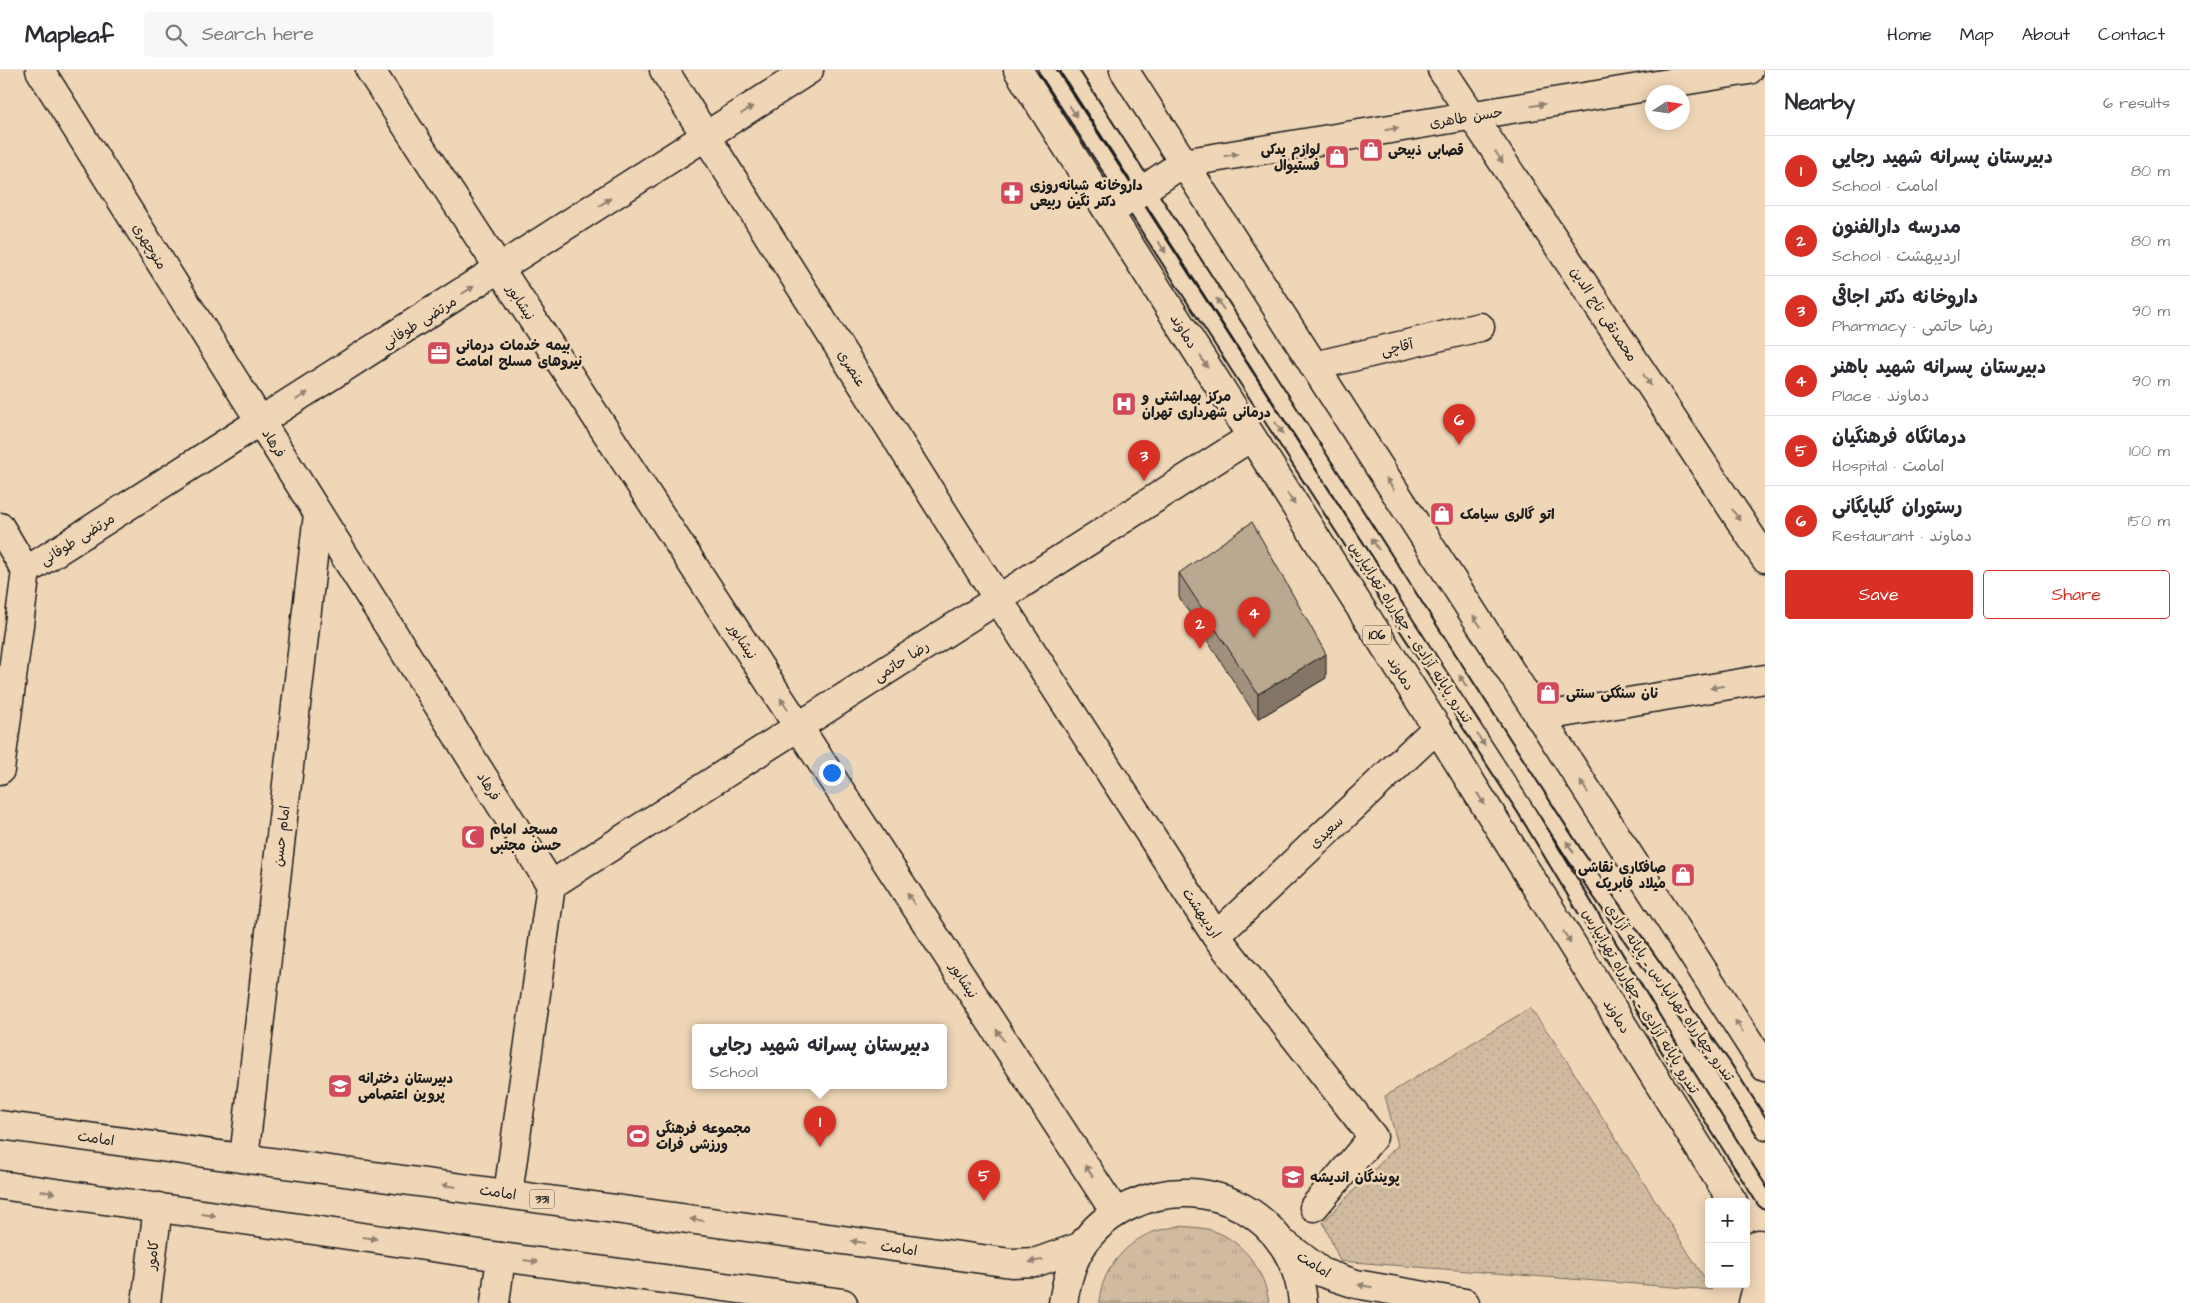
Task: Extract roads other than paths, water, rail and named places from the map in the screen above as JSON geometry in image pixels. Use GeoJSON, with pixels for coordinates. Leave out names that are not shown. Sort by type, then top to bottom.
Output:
{"type":"FeatureCollection","features":[{"type":"Feature","properties":{"kind":"street","name":"منوچهری"},"geometry":{"type":"LineString","coordinates":[[40,70],[261,422]]}},
{"type":"Feature","properties":{"kind":"street","name":"نیشابور"},"geometry":{"type":"LineString","coordinates":[[370,70],[1116,1212]]}},
{"type":"Feature","properties":{"kind":"street","name":"عنصری"},"geometry":{"type":"LineString","coordinates":[[664,70],[998,599]]}},
{"type":"Feature","properties":{"kind":"street","name":"مرتضی طوفانی"},"geometry":{"type":"LineString","coordinates":[[26,571],[500,270],[809,70]]}},
{"type":"Feature","properties":{"kind":"street","name":"دماوند"},"geometry":{"type":"LineString","coordinates":[[1018,70],[1437,728],[1731,1198]]}},
{"type":"Feature","properties":{"kind":"street"},"geometry":{"type":"LineString","coordinates":[[1124,70],[1765,1067]]}},
{"type":"Feature","properties":{"kind":"street","name":"محمدتقی تاج الدین"},"geometry":{"type":"LineString","coordinates":[[1442,70],[1765,558]]}},
{"type":"Feature","properties":{"kind":"street","name":"حسن طاهری"},"geometry":{"type":"LineString","coordinates":[[1183,163],[1472,116],[1680,76],[1749,70]]}},
{"type":"Feature","properties":{"kind":"street"},"geometry":{"type":"LineString","coordinates":[[1109,213],[1183,163]]}},
{"type":"Feature","properties":{"kind":"street","name":"آقاچی"},"geometry":{"type":"LineString","coordinates":[[1314,366],[1480,327]]}},
{"type":"Feature","properties":{"kind":"street","name":"فرهاد"},"geometry":{"type":"LineString","coordinates":[[261,422],[551,885]]}},
{"type":"Feature","properties":{"kind":"street","name":"رضا حاتمی"},"geometry":{"type":"LineString","coordinates":[[551,885],[1251,437]]}},
{"type":"Feature","properties":{"kind":"street","name":"امام حسن"},"geometry":{"type":"LineString","coordinates":[[244,1158],[318,514]]}},
{"type":"Feature","properties":{"kind":"street"},"geometry":{"type":"LineString","coordinates":[[0,528],[26,571],[0,770]]}},
{"type":"Feature","properties":{"kind":"street","name":"اردیبهشت"},"geometry":{"type":"LineString","coordinates":[[998,599],[1216,936],[1373,1137],[1314,1207]]}},
{"type":"Feature","properties":{"kind":"street"},"geometry":{"type":"LineString","coordinates":[[1539,717],[1765,679]]}},
{"type":"Feature","properties":{"kind":"street","name":"سعیدی"},"geometry":{"type":"LineString","coordinates":[[1216,936],[1437,728]]}},
{"type":"Feature","properties":{"kind":"street"},"geometry":{"type":"LineString","coordinates":[[508,1194],[551,885]]}},
{"type":"Feature","properties":{"kind":"street","name":"امامت"},"geometry":{"type":"LineString","coordinates":[[0,1125],[1010,1263],[1037,1262],[1082,1246]]}},
{"type":"Feature","properties":{"kind":"street"},"geometry":{"type":"LineString","coordinates":[[0,1185],[501,1257],[843,1303]]}},
{"type":"Feature","properties":{"kind":"street"},"geometry":{"type":"LineString","coordinates":[[1063,1303],[1067,1279],[1082,1246],[1097,1227],[1116,1212],[1150,1196],[1187,1191],[1224,1198],[1257,1216],[1283,1243],[1301,1281],[1303,1303]]}},
{"type":"Feature","properties":{"kind":"street","name":"کامور"},"geometry":{"type":"LineString","coordinates":[[146,1303],[158,1208]]}},
{"type":"Feature","properties":{"kind":"street"},"geometry":{"type":"LineString","coordinates":[[1753,1303],[1761,1272],[1757,1240]]}},
{"type":"Feature","properties":{"kind":"street","name":"امامت"},"geometry":{"type":"LineString","coordinates":[[1283,1243],[1323,1273],[1356,1284],[1465,1303]]}},
{"type":"Feature","properties":{"kind":"street"},"geometry":{"type":"LineString","coordinates":[[495,1303],[501,1257]]}},
{"type":"Feature","properties":{"kind":"lane","name":"تندرو پایانه آزادی ـ چهارراه تهرانپارس"},"geometry":{"type":"LineString","coordinates":[[1047,70],[1526,808],[1682,1069],[1765,1200]]}},
{"type":"Feature","properties":{"kind":"lane","name":"تندرو چهارراه تهرانپارس ـ پایانه آزادی"},"geometry":{"type":"LineString","coordinates":[[1069,70],[1576,857],[1723,1067],[1765,1132]]}},
{"type":"Feature","properties":{"kind":"place","name":"قصابی ذبیحی"},"geometry":{"type":"Point","coordinates":[1371,150]}},
{"type":"Feature","properties":{"kind":"place","name":"لوازم یدکی فستیوال"},"geometry":{"type":"Point","coordinates":[1337,157]}},
{"type":"Feature","properties":{"kind":"place","name":"داروخانه شبانه‌روزی دکتر نگین ربیعی"},"geometry":{"type":"Point","coordinates":[1012,193]}},
{"type":"Feature","properties":{"kind":"place","name":"بیمه خدمات درمانی نیروهای مسلح امامت"},"geometry":{"type":"Point","coordinates":[439,353]}},
{"type":"Feature","properties":{"kind":"place","name":"مرکز بهداشتی و درمانی شهرداری تهران"},"geometry":{"type":"Point","coordinates":[1124,404]}},
{"type":"Feature","properties":{"kind":"place","name":"رستوران گلپایگانی"},"geometry":{"type":"Point","coordinates":[1459,445]}},
{"type":"Feature","properties":{"kind":"place","name":"داروخانه دکتر اجاقی"},"geometry":{"type":"Point","coordinates":[1144,481]}},
{"type":"Feature","properties":{"kind":"place","name":"اتو گالری سیامک"},"geometry":{"type":"Point","coordinates":[1442,514]}},
{"type":"Feature","properties":{"kind":"place","name":"دبیرستان پسرانه شهید باهنر"},"geometry":{"type":"Point","coordinates":[1254,638]}},
{"type":"Feature","properties":{"kind":"place","name":"مدرسه دارالفنون"},"geometry":{"type":"Point","coordinates":[1200,649]}},
{"type":"Feature","properties":{"kind":"place","name":"نان سنگکی سنتی"},"geometry":{"type":"Point","coordinates":[1548,693]}},
{"type":"Feature","properties":{"kind":"place","name":"مسجد امام حسن مجتبی"},"geometry":{"type":"Point","coordinates":[473,837]}},
{"type":"Feature","properties":{"kind":"place","name":"صافکاری نقاشی میلاد فابریک"},"geometry":{"type":"Point","coordinates":[1683,875]}},
{"type":"Feature","properties":{"kind":"place","name":"دبیرستان دخترانه پروین اعتصامی"},"geometry":{"type":"Point","coordinates":[340,1086]}},
{"type":"Feature","properties":{"kind":"place","name":"مجموعه فرهنگی ورزشی فرات"},"geometry":{"type":"Point","coordinates":[638,1136]}},
{"type":"Feature","properties":{"kind":"place","name":"دبیرستان پسرانه شهید رجایی"},"geometry":{"type":"Point","coordinates":[820,1147]}},
{"type":"Feature","properties":{"kind":"place","name":"پویندگان اندیشه"},"geometry":{"type":"Point","coordinates":[1293,1177]}},
{"type":"Feature","properties":{"kind":"place","name":"درمانگاه فرهنگیان"},"geometry":{"type":"Point","coordinates":[984,1201]}}]}
